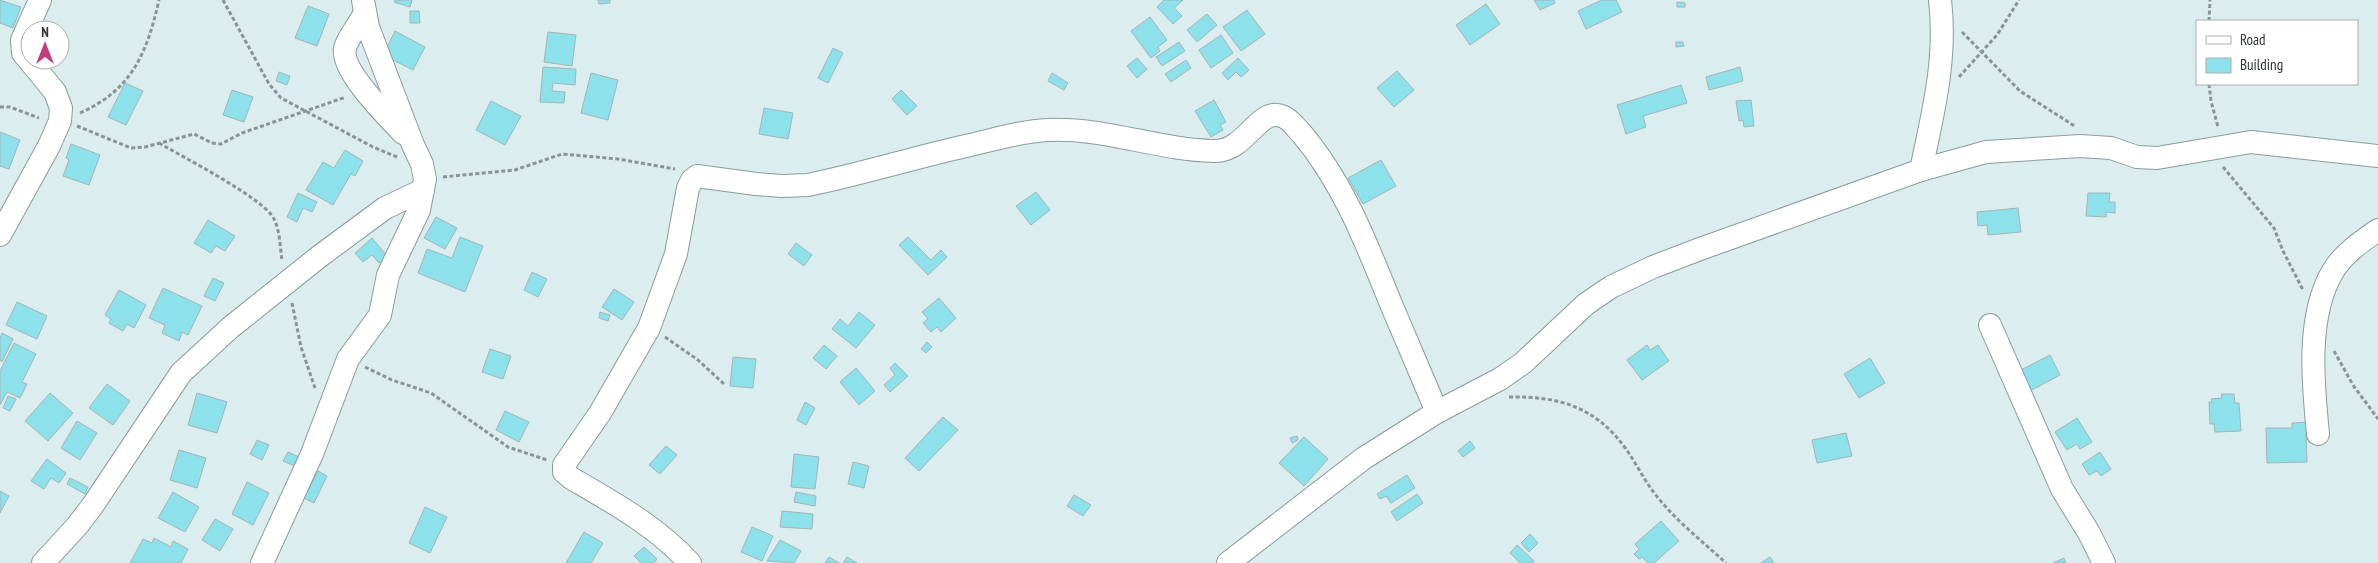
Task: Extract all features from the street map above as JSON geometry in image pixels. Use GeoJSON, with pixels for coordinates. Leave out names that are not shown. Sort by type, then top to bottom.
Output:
{"type":"FeatureCollection","features":[{"type":"Feature","properties":{"kind":"street"},"geometry":{"type":"LineString","coordinates":[[0,235],[62,121],[61,108],[55,92],[22,54],[22,40],[40,0]]}},
{"type":"Feature","properties":{"kind":"street"},"geometry":{"type":"LineString","coordinates":[[364,7],[344,56],[348,65],[421,170]]}},
{"type":"Feature","properties":{"kind":"street"},"geometry":{"type":"LineString","coordinates":[[262,563],[312,454],[348,359],[380,315],[388,275],[419,210],[421,170],[364,7]]}},
{"type":"Feature","properties":{"kind":"street"},"geometry":{"type":"LineString","coordinates":[[1921,170],[1936,104],[1941,64],[1941,7]]}},
{"type":"Feature","properties":{"kind":"street"},"geometry":{"type":"LineString","coordinates":[[690,563],[674,546],[650,526],[571,478],[564,472],[564,465],[595,420],[649,328],[676,254],[688,188],[692,180],[697,176],[756,184],[808,185],[1008,136],[1046,130],[1084,130],[1162,146],[1216,151],[1229,150],[1268,116],[1276,114],[1284,117],[1310,144],[1321,159],[1357,221],[1437,412]]}},
{"type":"Feature","properties":{"kind":"street"},"geometry":{"type":"LineString","coordinates":[[1228,563],[1364,458],[1437,412],[1500,379],[1523,363],[1586,304],[1611,287],[1653,267],[1700,249],[1921,170],[1986,152],[2095,146],[2111,148],[2137,157],[2157,158],[2251,142],[2378,156]]}},
{"type":"Feature","properties":{"kind":"street"},"geometry":{"type":"LineString","coordinates":[[43,563],[77,526],[93,505],[181,373],[231,327],[385,208],[421,170]]}},
{"type":"Feature","properties":{"kind":"street"},"geometry":{"type":"LineString","coordinates":[[2318,434],[2314,390],[2317,321],[2322,294],[2334,270],[2355,246],[2378,230]]}},
{"type":"Feature","properties":{"kind":"street"},"geometry":{"type":"LineString","coordinates":[[1990,325],[2062,489],[2104,563]]}},
{"type":"Feature","properties":{"kind":"path"},"geometry":{"type":"LineString","coordinates":[[62,121],[106,100],[131,74],[147,43],[159,0]]}},
{"type":"Feature","properties":{"kind":"path"},"geometry":{"type":"LineString","coordinates":[[223,0],[274,92],[281,98],[374,147],[407,160],[421,170],[515,170],[548,157],[578,154],[652,165],[697,176]]}},
{"type":"Feature","properties":{"kind":"path"},"geometry":{"type":"LineString","coordinates":[[1981,51],[1996,35],[2019,0]]}},
{"type":"Feature","properties":{"kind":"path"},"geometry":{"type":"LineString","coordinates":[[2209,20],[2210,0]]}},
{"type":"Feature","properties":{"kind":"path"},"geometry":{"type":"LineString","coordinates":[[1941,7],[2020,91],[2071,123],[2095,146]]}},
{"type":"Feature","properties":{"kind":"path"},"geometry":{"type":"LineString","coordinates":[[2209,85],[2216,124],[2217,147],[2244,195],[2274,228],[2317,321],[2353,384],[2378,419]]}},
{"type":"Feature","properties":{"kind":"path"},"geometry":{"type":"LineString","coordinates":[[0,107],[10,107],[30,116],[62,121],[126,146],[137,148],[194,134],[212,143],[222,144],[262,126],[308,112],[365,90]]}},
{"type":"Feature","properties":{"kind":"path"},"geometry":{"type":"LineString","coordinates":[[159,143],[210,171],[268,210],[276,225],[301,347],[326,414]]}},
{"type":"Feature","properties":{"kind":"path"},"geometry":{"type":"LineString","coordinates":[[649,328],[683,348],[724,384]]}},
{"type":"Feature","properties":{"kind":"path"},"geometry":{"type":"LineString","coordinates":[[348,359],[392,380],[431,393],[508,447],[564,465]]}},
{"type":"Feature","properties":{"kind":"path"},"geometry":{"type":"LineString","coordinates":[[1501,398],[1526,397],[1550,400],[1582,409],[1596,417],[1624,447],[1654,494],[1726,563]]}},
{"type":"Feature","properties":{"kind":"building"},"geometry":{"type":"Polygon","coordinates":[[[0,0],[21,7],[13,28],[0,23],[0,0]]]}},
{"type":"Feature","properties":{"kind":"building"},"geometry":{"type":"Polygon","coordinates":[[[395,0],[412,0],[410,7],[394,2],[395,0]]]}},
{"type":"Feature","properties":{"kind":"building"},"geometry":{"type":"Polygon","coordinates":[[[598,0],[610,0],[610,3],[599,4],[598,0]]]}},
{"type":"Feature","properties":{"kind":"building"},"geometry":{"type":"Polygon","coordinates":[[[1164,0],[1183,0],[1174,8],[1182,16],[1173,24],[1157,7],[1164,0]]]}},
{"type":"Feature","properties":{"kind":"building"},"geometry":{"type":"Polygon","coordinates":[[[1534,0],[1554,0],[1555,3],[1540,10],[1534,0]]]}},
{"type":"Feature","properties":{"kind":"building"},"geometry":{"type":"Polygon","coordinates":[[[1602,0],[1616,0],[1622,12],[1586,29],[1578,11],[1602,0]]]}},
{"type":"Feature","properties":{"kind":"building"},"geometry":{"type":"Polygon","coordinates":[[[1677,2],[1685,3],[1685,7],[1677,7],[1677,2]]]}},
{"type":"Feature","properties":{"kind":"building"},"geometry":{"type":"Polygon","coordinates":[[[1486,4],[1500,24],[1470,45],[1456,25],[1486,4]]]}},
{"type":"Feature","properties":{"kind":"building"},"geometry":{"type":"Polygon","coordinates":[[[308,6],[329,14],[317,46],[295,38],[308,6]]]}},
{"type":"Feature","properties":{"kind":"building"},"geometry":{"type":"Polygon","coordinates":[[[1247,10],[1265,34],[1241,51],[1223,27],[1247,10]]]}},
{"type":"Feature","properties":{"kind":"building"},"geometry":{"type":"Polygon","coordinates":[[[410,11],[419,11],[420,23],[410,23],[410,11]]]}},
{"type":"Feature","properties":{"kind":"building"},"geometry":{"type":"Polygon","coordinates":[[[1207,14],[1217,25],[1197,42],[1187,30],[1207,14]]]}},
{"type":"Feature","properties":{"kind":"building"},"geometry":{"type":"Polygon","coordinates":[[[1150,17],[1167,40],[1158,47],[1160,51],[1151,58],[1131,31],[1150,17]]]}},
{"type":"Feature","properties":{"kind":"building"},"geometry":{"type":"Polygon","coordinates":[[[395,31],[425,47],[413,70],[383,55],[395,31]]]}},
{"type":"Feature","properties":{"kind":"building"},"geometry":{"type":"Polygon","coordinates":[[[548,32],[576,35],[572,66],[544,62],[548,32]]]}},
{"type":"Feature","properties":{"kind":"building"},"geometry":{"type":"Polygon","coordinates":[[[1221,35],[1233,53],[1211,68],[1199,50],[1221,35]]]}},
{"type":"Feature","properties":{"kind":"building"},"geometry":{"type":"Polygon","coordinates":[[[1179,42],[1185,51],[1162,66],[1156,57],[1179,42]]]}},
{"type":"Feature","properties":{"kind":"building"},"geometry":{"type":"Polygon","coordinates":[[[1676,42],[1683,42],[1684,46],[1676,47],[1676,42]]]}},
{"type":"Feature","properties":{"kind":"building"},"geometry":{"type":"Polygon","coordinates":[[[833,48],[843,53],[828,83],[818,78],[833,48]]]}},
{"type":"Feature","properties":{"kind":"building"},"geometry":{"type":"Polygon","coordinates":[[[1137,58],[1147,69],[1137,78],[1127,66],[1137,58]]]}},
{"type":"Feature","properties":{"kind":"building"},"geometry":{"type":"Polygon","coordinates":[[[1238,58],[1249,70],[1241,77],[1236,72],[1228,80],[1222,73],[1238,58]]]}},
{"type":"Feature","properties":{"kind":"building"},"geometry":{"type":"Polygon","coordinates":[[[1186,60],[1191,68],[1171,82],[1165,74],[1186,60]]]}},
{"type":"Feature","properties":{"kind":"building"},"geometry":{"type":"Polygon","coordinates":[[[543,67],[576,69],[575,85],[553,83],[552,91],[565,92],[564,103],[540,102],[543,67]]]}},
{"type":"Feature","properties":{"kind":"building"},"geometry":{"type":"Polygon","coordinates":[[[1740,67],[1743,81],[1709,90],[1706,77],[1740,67]]]}},
{"type":"Feature","properties":{"kind":"building"},"geometry":{"type":"Polygon","coordinates":[[[1397,71],[1414,90],[1394,107],[1377,88],[1397,71]]]}},
{"type":"Feature","properties":{"kind":"building"},"geometry":{"type":"Polygon","coordinates":[[[279,72],[290,76],[287,85],[276,81],[279,72]]]}},
{"type":"Feature","properties":{"kind":"building"},"geometry":{"type":"Polygon","coordinates":[[[591,73],[618,80],[608,120],[581,113],[591,73]]]}},
{"type":"Feature","properties":{"kind":"building"},"geometry":{"type":"Polygon","coordinates":[[[1052,73],[1068,83],[1064,90],[1048,81],[1052,73]]]}},
{"type":"Feature","properties":{"kind":"building"},"geometry":{"type":"Polygon","coordinates":[[[125,83],[143,91],[126,125],[108,117],[125,83]]]}},
{"type":"Feature","properties":{"kind":"building"},"geometry":{"type":"Polygon","coordinates":[[[1681,85],[1687,103],[1643,116],[1646,127],[1626,134],[1617,105],[1681,85]]]}},
{"type":"Feature","properties":{"kind":"building"},"geometry":{"type":"Polygon","coordinates":[[[232,90],[253,97],[244,122],[223,115],[232,90]]]}},
{"type":"Feature","properties":{"kind":"building"},"geometry":{"type":"Polygon","coordinates":[[[901,90],[917,106],[907,115],[892,99],[901,90]]]}},
{"type":"Feature","properties":{"kind":"building"},"geometry":{"type":"Polygon","coordinates":[[[1214,100],[1226,122],[1220,125],[1223,130],[1211,137],[1195,111],[1214,100]]]}},
{"type":"Feature","properties":{"kind":"building"},"geometry":{"type":"Polygon","coordinates":[[[1751,100],[1754,126],[1744,127],[1743,120],[1739,121],[1736,101],[1751,100]]]}},
{"type":"Feature","properties":{"kind":"building"},"geometry":{"type":"Polygon","coordinates":[[[491,101],[521,116],[505,145],[476,130],[491,101]]]}},
{"type":"Feature","properties":{"kind":"building"},"geometry":{"type":"Polygon","coordinates":[[[764,108],[793,113],[788,139],[759,134],[764,108]]]}},
{"type":"Feature","properties":{"kind":"building"},"geometry":{"type":"Polygon","coordinates":[[[0,132],[20,140],[9,169],[0,166],[0,132]]]}},
{"type":"Feature","properties":{"kind":"building"},"geometry":{"type":"Polygon","coordinates":[[[71,144],[100,155],[89,185],[63,176],[69,160],[66,158],[71,144]]]}},
{"type":"Feature","properties":{"kind":"building"},"geometry":{"type":"Polygon","coordinates":[[[345,150],[363,161],[355,176],[351,174],[333,205],[306,190],[323,162],[334,168],[345,150]]]}},
{"type":"Feature","properties":{"kind":"building"},"geometry":{"type":"Polygon","coordinates":[[[1381,160],[1396,186],[1363,204],[1348,178],[1381,160]]]}},
{"type":"Feature","properties":{"kind":"building"},"geometry":{"type":"Polygon","coordinates":[[[1036,192],[1050,210],[1031,225],[1016,206],[1036,192]]]}},
{"type":"Feature","properties":{"kind":"building"},"geometry":{"type":"Polygon","coordinates":[[[298,193],[317,202],[312,212],[303,208],[297,222],[287,217],[298,193]]]}},
{"type":"Feature","properties":{"kind":"building"},"geometry":{"type":"Polygon","coordinates":[[[2088,193],[2110,193],[2109,202],[2115,202],[2115,213],[2106,212],[2106,217],[2086,216],[2088,193]]]}},
{"type":"Feature","properties":{"kind":"building"},"geometry":{"type":"Polygon","coordinates":[[[2018,208],[2021,232],[1988,235],[1987,225],[1978,226],[1977,212],[2018,208]]]}},
{"type":"Feature","properties":{"kind":"building"},"geometry":{"type":"Polygon","coordinates":[[[436,217],[457,228],[445,249],[424,238],[436,217]]]}},
{"type":"Feature","properties":{"kind":"building"},"geometry":{"type":"Polygon","coordinates":[[[208,220],[235,236],[225,251],[216,246],[211,253],[194,243],[208,220]]]}},
{"type":"Feature","properties":{"kind":"building"},"geometry":{"type":"Polygon","coordinates":[[[460,237],[483,246],[465,292],[418,273],[427,249],[452,258],[460,237]]]}},
{"type":"Feature","properties":{"kind":"building"},"geometry":{"type":"Polygon","coordinates":[[[908,237],[931,260],[941,250],[947,257],[928,275],[899,245],[908,237]]]}},
{"type":"Feature","properties":{"kind":"building"},"geometry":{"type":"Polygon","coordinates":[[[372,238],[387,256],[379,263],[372,255],[363,262],[355,253],[372,238]]]}},
{"type":"Feature","properties":{"kind":"building"},"geometry":{"type":"Polygon","coordinates":[[[796,243],[812,255],[804,266],[788,254],[796,243]]]}},
{"type":"Feature","properties":{"kind":"building"},"geometry":{"type":"Polygon","coordinates":[[[532,272],[547,279],[538,297],[524,290],[532,272]]]}},
{"type":"Feature","properties":{"kind":"building"},"geometry":{"type":"Polygon","coordinates":[[[213,278],[224,283],[215,301],[204,296],[213,278]]]}},
{"type":"Feature","properties":{"kind":"building"},"geometry":{"type":"Polygon","coordinates":[[[163,288],[202,306],[188,335],[182,332],[179,341],[162,333],[165,325],[149,318],[163,288]]]}},
{"type":"Feature","properties":{"kind":"building"},"geometry":{"type":"Polygon","coordinates":[[[614,289],[634,302],[622,320],[602,307],[614,289]]]}},
{"type":"Feature","properties":{"kind":"building"},"geometry":{"type":"Polygon","coordinates":[[[119,290],[146,305],[134,328],[127,324],[123,331],[109,323],[111,319],[105,315],[119,290]]]}},
{"type":"Feature","properties":{"kind":"building"},"geometry":{"type":"Polygon","coordinates":[[[939,298],[956,318],[941,332],[937,327],[931,332],[923,323],[928,319],[922,312],[939,298]]]}},
{"type":"Feature","properties":{"kind":"building"},"geometry":{"type":"Polygon","coordinates":[[[17,302],[47,316],[37,339],[6,325],[17,302]]]}},
{"type":"Feature","properties":{"kind":"building"},"geometry":{"type":"Polygon","coordinates":[[[600,312],[610,315],[608,321],[599,318],[600,312]]]}},
{"type":"Feature","properties":{"kind":"building"},"geometry":{"type":"Polygon","coordinates":[[[859,312],[875,325],[856,348],[832,329],[840,319],[848,326],[859,312]]]}},
{"type":"Feature","properties":{"kind":"building"},"geometry":{"type":"Polygon","coordinates":[[[2,333],[13,339],[2,362],[0,360],[0,338],[2,333]]]}},
{"type":"Feature","properties":{"kind":"building"},"geometry":{"type":"Polygon","coordinates":[[[927,342],[932,347],[926,353],[921,349],[927,342]]]}},
{"type":"Feature","properties":{"kind":"building"},"geometry":{"type":"Polygon","coordinates":[[[14,343],[36,354],[22,382],[27,384],[20,398],[7,392],[0,405],[0,371],[14,343]]]}},
{"type":"Feature","properties":{"kind":"building"},"geometry":{"type":"Polygon","coordinates":[[[824,345],[837,356],[826,369],[813,358],[824,345]]]}},
{"type":"Feature","properties":{"kind":"building"},"geometry":{"type":"Polygon","coordinates":[[[1647,345],[1650,350],[1658,345],[1669,361],[1642,380],[1627,360],[1647,345]]]}},
{"type":"Feature","properties":{"kind":"building"},"geometry":{"type":"Polygon","coordinates":[[[490,349],[511,356],[503,379],[482,372],[490,349]]]}},
{"type":"Feature","properties":{"kind":"building"},"geometry":{"type":"Polygon","coordinates":[[[2050,355],[2060,375],[2030,391],[2019,371],[2050,355]]]}},
{"type":"Feature","properties":{"kind":"building"},"geometry":{"type":"Polygon","coordinates":[[[733,357],[756,359],[753,388],[730,386],[733,357]]]}},
{"type":"Feature","properties":{"kind":"building"},"geometry":{"type":"Polygon","coordinates":[[[1870,358],[1885,383],[1859,398],[1844,374],[1870,358]]]}},
{"type":"Feature","properties":{"kind":"building"},"geometry":{"type":"Polygon","coordinates":[[[895,363],[908,376],[890,392],[884,385],[895,375],[890,368],[895,363]]]}},
{"type":"Feature","properties":{"kind":"building"},"geometry":{"type":"Polygon","coordinates":[[[856,368],[875,391],[859,405],[840,382],[856,368]]]}},
{"type":"Feature","properties":{"kind":"building"},"geometry":{"type":"Polygon","coordinates":[[[107,384],[130,401],[113,425],[89,408],[107,384]]]}},
{"type":"Feature","properties":{"kind":"building"},"geometry":{"type":"Polygon","coordinates":[[[50,393],[73,413],[48,441],[25,421],[50,393]]]}},
{"type":"Feature","properties":{"kind":"building"},"geometry":{"type":"Polygon","coordinates":[[[197,393],[227,402],[217,433],[188,425],[197,393]]]}},
{"type":"Feature","properties":{"kind":"building"},"geometry":{"type":"Polygon","coordinates":[[[2221,394],[2234,394],[2235,403],[2239,403],[2241,431],[2215,432],[2214,424],[2210,424],[2209,402],[2212,402],[2211,399],[2222,398],[2221,394]]]}},
{"type":"Feature","properties":{"kind":"building"},"geometry":{"type":"Polygon","coordinates":[[[8,396],[16,399],[10,411],[3,408],[8,396]]]}},
{"type":"Feature","properties":{"kind":"building"},"geometry":{"type":"Polygon","coordinates":[[[805,402],[815,408],[806,425],[797,420],[805,402]]]}},
{"type":"Feature","properties":{"kind":"building"},"geometry":{"type":"Polygon","coordinates":[[[505,411],[529,422],[519,442],[496,430],[505,411]]]}},
{"type":"Feature","properties":{"kind":"building"},"geometry":{"type":"Polygon","coordinates":[[[943,417],[958,430],[919,471],[905,458],[943,417]]]}},
{"type":"Feature","properties":{"kind":"building"},"geometry":{"type":"Polygon","coordinates":[[[2077,418],[2092,442],[2080,449],[2077,444],[2067,450],[2055,432],[2077,418]]]}},
{"type":"Feature","properties":{"kind":"building"},"geometry":{"type":"Polygon","coordinates":[[[77,421],[97,433],[80,460],[61,448],[77,421]]]}},
{"type":"Feature","properties":{"kind":"building"},"geometry":{"type":"Polygon","coordinates":[[[2311,422],[2312,433],[2306,433],[2307,462],[2267,463],[2266,428],[2292,428],[2292,423],[2311,422]]]}},
{"type":"Feature","properties":{"kind":"building"},"geometry":{"type":"Polygon","coordinates":[[[1846,433],[1852,456],[1817,463],[1812,440],[1846,433]]]}},
{"type":"Feature","properties":{"kind":"building"},"geometry":{"type":"Polygon","coordinates":[[[1297,436],[1298,440],[1292,443],[1290,438],[1297,436]]]}},
{"type":"Feature","properties":{"kind":"building"},"geometry":{"type":"Polygon","coordinates":[[[1304,437],[1328,459],[1304,486],[1279,463],[1304,437]]]}},
{"type":"Feature","properties":{"kind":"building"},"geometry":{"type":"Polygon","coordinates":[[[257,440],[269,445],[262,460],[250,454],[257,440]]]}},
{"type":"Feature","properties":{"kind":"building"},"geometry":{"type":"Polygon","coordinates":[[[1470,441],[1475,448],[1463,457],[1458,451],[1470,441]]]}},
{"type":"Feature","properties":{"kind":"building"},"geometry":{"type":"Polygon","coordinates":[[[666,446],[677,455],[660,474],[649,465],[666,446]]]}},
{"type":"Feature","properties":{"kind":"building"},"geometry":{"type":"Polygon","coordinates":[[[179,450],[206,458],[197,488],[170,480],[179,450]]]}},
{"type":"Feature","properties":{"kind":"building"},"geometry":{"type":"Polygon","coordinates":[[[288,452],[299,457],[295,466],[283,461],[288,452]]]}},
{"type":"Feature","properties":{"kind":"building"},"geometry":{"type":"Polygon","coordinates":[[[2100,452],[2111,469],[2101,476],[2097,471],[2089,475],[2082,464],[2100,452]]]}},
{"type":"Feature","properties":{"kind":"building"},"geometry":{"type":"Polygon","coordinates":[[[794,454],[819,457],[815,489],[791,487],[794,454]]]}},
{"type":"Feature","properties":{"kind":"building"},"geometry":{"type":"Polygon","coordinates":[[[47,459],[66,473],[59,483],[51,478],[44,489],[31,481],[47,459]]]}},
{"type":"Feature","properties":{"kind":"building"},"geometry":{"type":"Polygon","coordinates":[[[853,462],[869,466],[864,488],[848,484],[853,462]]]}},
{"type":"Feature","properties":{"kind":"building"},"geometry":{"type":"Polygon","coordinates":[[[318,471],[327,476],[314,503],[304,498],[318,471]]]}},
{"type":"Feature","properties":{"kind":"building"},"geometry":{"type":"Polygon","coordinates":[[[1407,475],[1415,488],[1391,503],[1386,496],[1380,499],[1377,494],[1407,475]]]}},
{"type":"Feature","properties":{"kind":"building"},"geometry":{"type":"Polygon","coordinates":[[[70,478],[88,487],[85,494],[67,484],[70,478]]]}},
{"type":"Feature","properties":{"kind":"building"},"geometry":{"type":"Polygon","coordinates":[[[247,482],[269,493],[253,525],[232,514],[247,482]]]}},
{"type":"Feature","properties":{"kind":"building"},"geometry":{"type":"Polygon","coordinates":[[[0,491],[9,496],[0,513],[0,491]]]}},
{"type":"Feature","properties":{"kind":"building"},"geometry":{"type":"Polygon","coordinates":[[[173,492],[199,507],[185,532],[158,518],[173,492]]]}},
{"type":"Feature","properties":{"kind":"building"},"geometry":{"type":"Polygon","coordinates":[[[796,492],[816,496],[815,506],[794,502],[796,492]]]}},
{"type":"Feature","properties":{"kind":"building"},"geometry":{"type":"Polygon","coordinates":[[[1417,494],[1423,503],[1397,521],[1391,512],[1417,494]]]}},
{"type":"Feature","properties":{"kind":"building"},"geometry":{"type":"Polygon","coordinates":[[[1074,495],[1091,505],[1083,516],[1067,506],[1074,495]]]}},
{"type":"Feature","properties":{"kind":"building"},"geometry":{"type":"Polygon","coordinates":[[[425,507],[447,517],[430,553],[409,543],[425,507]]]}},
{"type":"Feature","properties":{"kind":"building"},"geometry":{"type":"Polygon","coordinates":[[[782,511],[813,514],[812,529],[780,527],[782,511]]]}},
{"type":"Feature","properties":{"kind":"building"},"geometry":{"type":"Polygon","coordinates":[[[215,519],[233,529],[220,551],[202,540],[215,519]]]}},
{"type":"Feature","properties":{"kind":"building"},"geometry":{"type":"Polygon","coordinates":[[[1661,521],[1679,541],[1654,563],[1648,563],[1642,557],[1639,559],[1634,554],[1639,549],[1635,544],[1661,521]]]}},
{"type":"Feature","properties":{"kind":"building"},"geometry":{"type":"Polygon","coordinates":[[[752,527],[773,536],[762,561],[741,552],[752,527]]]}},
{"type":"Feature","properties":{"kind":"building"},"geometry":{"type":"Polygon","coordinates":[[[584,532],[603,543],[591,563],[566,563],[584,532]]]}},
{"type":"Feature","properties":{"kind":"building"},"geometry":{"type":"Polygon","coordinates":[[[1530,534],[1538,543],[1529,552],[1521,543],[1530,534]]]}},
{"type":"Feature","properties":{"kind":"building"},"geometry":{"type":"Polygon","coordinates":[[[154,538],[171,547],[173,541],[188,549],[181,563],[130,563],[143,539],[152,543],[154,538]]]}},
{"type":"Feature","properties":{"kind":"building"},"geometry":{"type":"Polygon","coordinates":[[[780,540],[801,551],[794,563],[767,561],[780,540]]]}},
{"type":"Feature","properties":{"kind":"building"},"geometry":{"type":"Polygon","coordinates":[[[1517,545],[1534,561],[1533,563],[1520,563],[1510,553],[1517,545]]]}},
{"type":"Feature","properties":{"kind":"building"},"geometry":{"type":"Polygon","coordinates":[[[644,547],[657,559],[654,563],[641,563],[634,556],[644,547]]]}},
{"type":"Feature","properties":{"kind":"building"},"geometry":{"type":"Polygon","coordinates":[[[829,557],[839,563],[825,563],[829,557]]]}},
{"type":"Feature","properties":{"kind":"building"},"geometry":{"type":"Polygon","coordinates":[[[847,557],[857,563],[843,563],[847,557]]]}},
{"type":"Feature","properties":{"kind":"building"},"geometry":{"type":"Polygon","coordinates":[[[1770,557],[1774,563],[1761,563],[1770,557]]]}},
{"type":"Feature","properties":{"kind":"building"},"geometry":{"type":"Polygon","coordinates":[[[2064,558],[2066,563],[2053,563],[2064,558]]]}}]}
